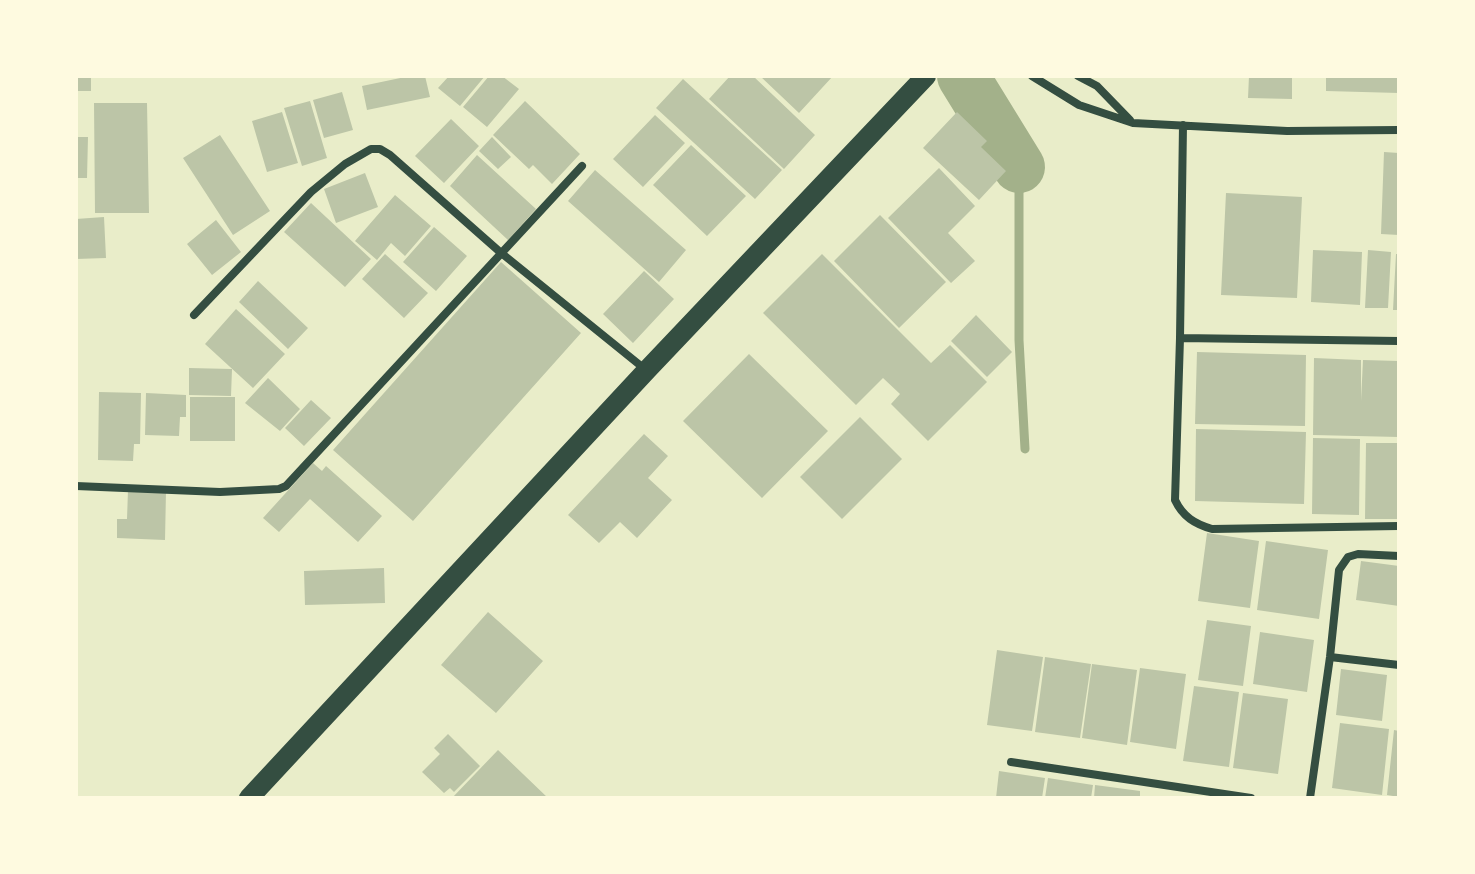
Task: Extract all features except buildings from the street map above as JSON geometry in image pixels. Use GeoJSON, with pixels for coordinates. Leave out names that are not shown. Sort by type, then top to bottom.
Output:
{"type":"FeatureCollection","features":[{"type":"Feature","properties":{"kind":"main road"},"geometry":{"type":"LineString","coordinates":[[249,798],[647,370],[926,76]]}},
{"type":"Feature","properties":{"kind":"street"},"geometry":{"type":"LineString","coordinates":[[1032,76],[1079,105],[1133,123],[1287,131],[1399,130]]}},
{"type":"Feature","properties":{"kind":"street"},"geometry":{"type":"LineString","coordinates":[[1078,76],[1097,86],[1133,123]]}},
{"type":"Feature","properties":{"kind":"street"},"geometry":{"type":"LineString","coordinates":[[1183,125],[1175,500],[1184,515],[1212,529],[1399,526]]}},
{"type":"Feature","properties":{"kind":"street"},"geometry":{"type":"LineString","coordinates":[[194,315],[311,192],[345,164],[371,149],[380,149],[500,252],[647,370]]}},
{"type":"Feature","properties":{"kind":"street"},"geometry":{"type":"LineString","coordinates":[[76,486],[220,492],[286,486],[582,166]]}},
{"type":"Feature","properties":{"kind":"street"},"geometry":{"type":"LineString","coordinates":[[1180,338],[1399,341]]}},
{"type":"Feature","properties":{"kind":"street"},"geometry":{"type":"LineString","coordinates":[[1310,798],[1339,570],[1348,557],[1358,554],[1399,556]]}},
{"type":"Feature","properties":{"kind":"street"},"geometry":{"type":"LineString","coordinates":[[1330,657],[1399,665]]}},
{"type":"Feature","properties":{"kind":"street"},"geometry":{"type":"LineString","coordinates":[[1011,762],[1251,798]]}},
{"type":"Feature","properties":{"kind":"waterway"},"geometry":{"type":"LineString","coordinates":[[963,76],[1019,167]]}},
{"type":"Feature","properties":{"kind":"waterway"},"geometry":{"type":"LineString","coordinates":[[1019,167],[1019,340],[1025,449]]}}]}
